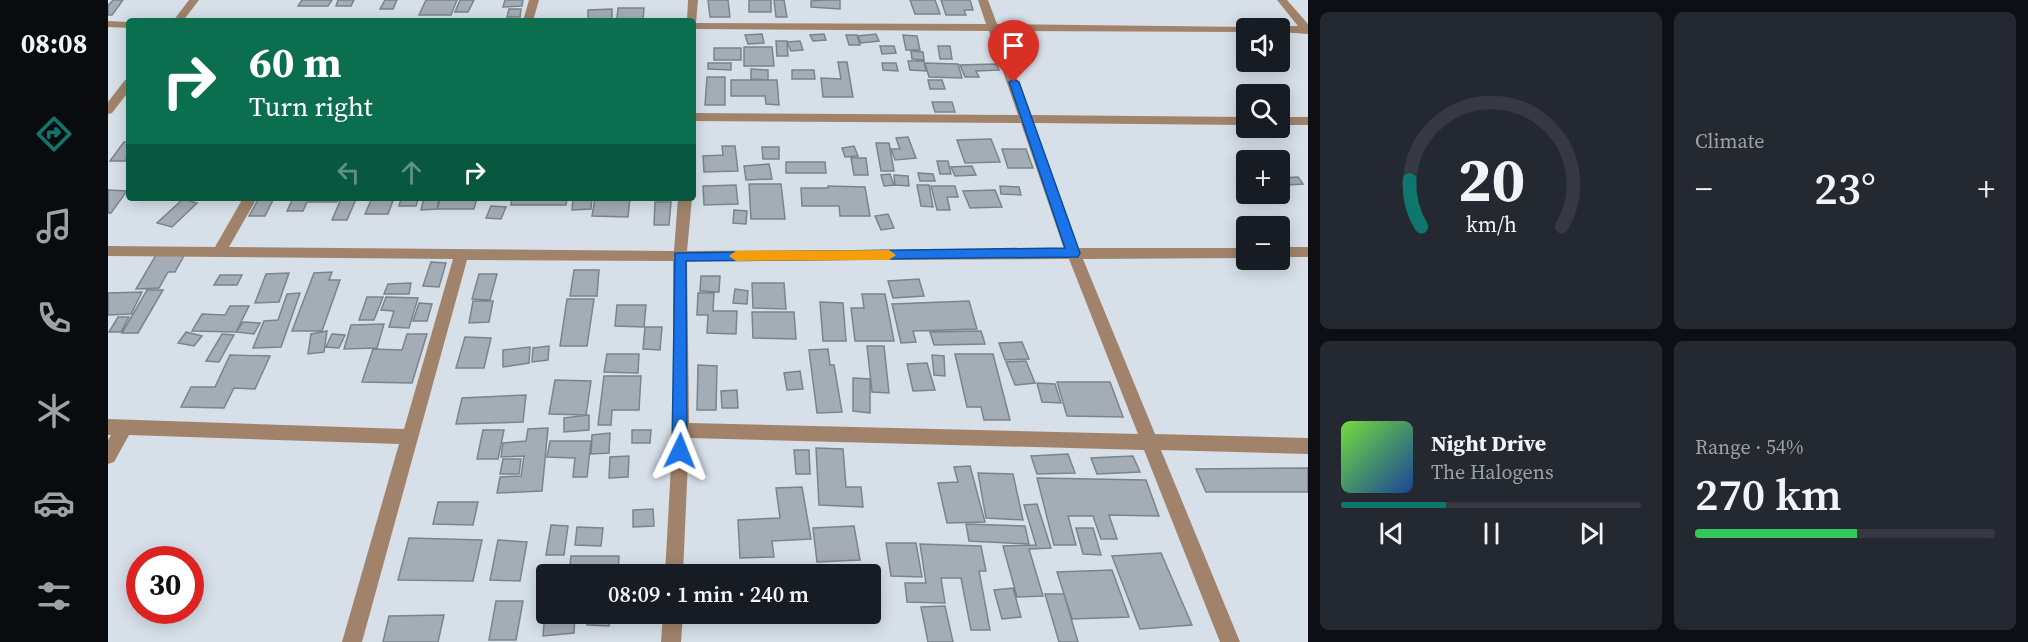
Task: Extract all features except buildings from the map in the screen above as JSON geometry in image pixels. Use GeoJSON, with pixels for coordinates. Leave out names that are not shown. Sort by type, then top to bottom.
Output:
{"type":"FeatureCollection","features":[{"type":"Feature","properties":{"kind":"street"},"geometry":{"type":"LineString","coordinates":[[180,18],[194,0]]}},
{"type":"Feature","properties":{"kind":"street"},"geometry":{"type":"LineString","coordinates":[[529,18],[534,0]]}},
{"type":"Feature","properties":{"kind":"street"},"geometry":{"type":"LineString","coordinates":[[692,18],[693,0]]}},
{"type":"Feature","properties":{"kind":"street"},"geometry":{"type":"LineString","coordinates":[[983,0],[1073,253],[1230,642]]}},
{"type":"Feature","properties":{"kind":"street"},"geometry":{"type":"LineString","coordinates":[[1282,0],[1307,30]]}},
{"type":"Feature","properties":{"kind":"street"},"geometry":{"type":"LineString","coordinates":[[108,24],[126,25]]}},
{"type":"Feature","properties":{"kind":"street"},"geometry":{"type":"LineString","coordinates":[[696,26],[1236,28]]}},
{"type":"Feature","properties":{"kind":"street"},"geometry":{"type":"LineString","coordinates":[[1290,29],[1307,30]]}},
{"type":"Feature","properties":{"kind":"street"},"geometry":{"type":"LineString","coordinates":[[108,110],[126,87]]}},
{"type":"Feature","properties":{"kind":"street"},"geometry":{"type":"LineString","coordinates":[[696,117],[1236,121]]}},
{"type":"Feature","properties":{"kind":"street"},"geometry":{"type":"LineString","coordinates":[[1290,121],[1308,121]]}},
{"type":"Feature","properties":{"kind":"street"},"geometry":{"type":"LineString","coordinates":[[219,252],[248,201]]}},
{"type":"Feature","properties":{"kind":"street"},"geometry":{"type":"LineString","coordinates":[[674,564],[681,430],[680,256],[685,201]]}},
{"type":"Feature","properties":{"kind":"street"},"geometry":{"type":"LineString","coordinates":[[108,251],[680,256],[1236,253]]}},
{"type":"Feature","properties":{"kind":"street"},"geometry":{"type":"LineString","coordinates":[[1290,252],[1308,252]]}},
{"type":"Feature","properties":{"kind":"street"},"geometry":{"type":"LineString","coordinates":[[351,642],[462,253]]}},
{"type":"Feature","properties":{"kind":"street"},"geometry":{"type":"LineString","coordinates":[[108,456],[116,428],[409,437]]}},
{"type":"Feature","properties":{"kind":"street"},"geometry":{"type":"LineString","coordinates":[[681,430],[1152,444],[1308,446]]}},
{"type":"Feature","properties":{"kind":"street"},"geometry":{"type":"LineString","coordinates":[[671,642],[672,624]]}},
{"type":"Feature","properties":{"kind":"slow traffic"},"geometry":{"type":"LineString","coordinates":[[736,256],[889,255]]}},
{"type":"Feature","properties":{"kind":"route"},"geometry":{"type":"LineString","coordinates":[[680,451],[680,256],[1073,253],[1014,82]]}}]}
